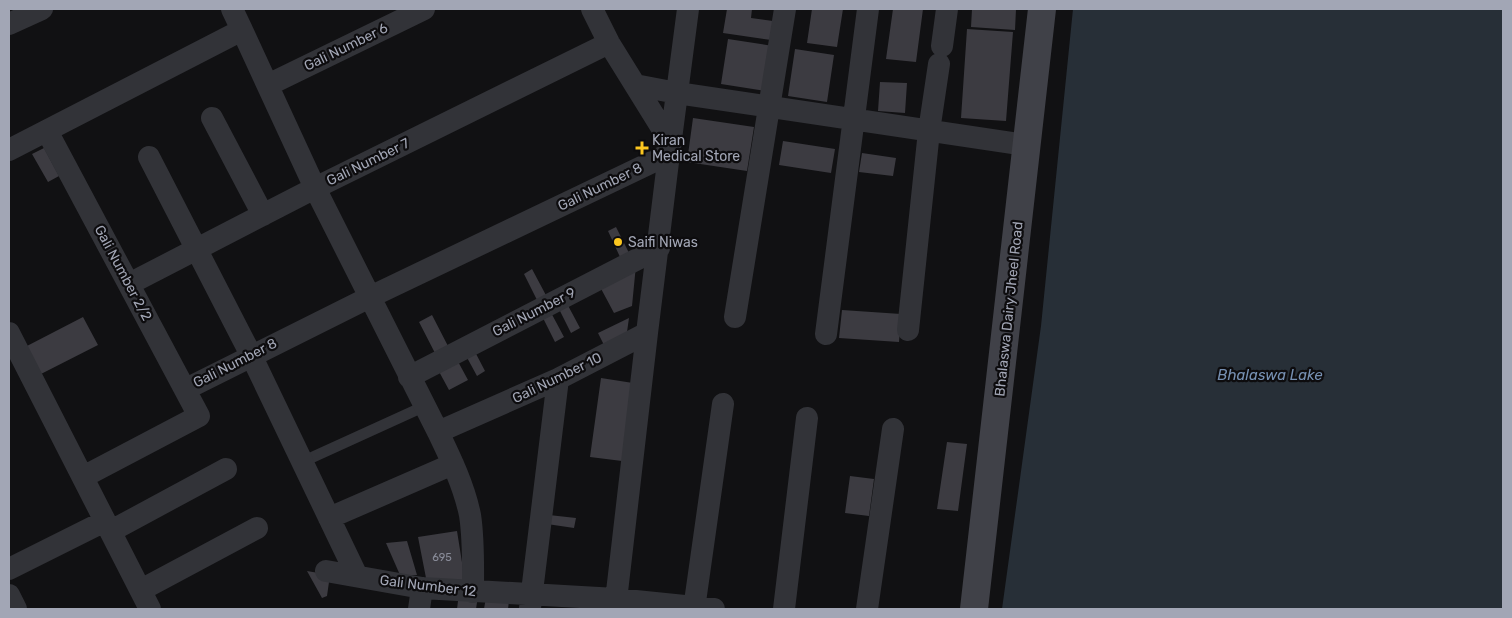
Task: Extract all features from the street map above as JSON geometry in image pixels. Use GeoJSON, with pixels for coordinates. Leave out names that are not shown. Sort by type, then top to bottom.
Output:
{"type":"FeatureCollection","features":[{"type":"Feature","properties":{"kind":"street"},"geometry":{"type":"LineString","coordinates":[[9,24],[42,9]]}},
{"type":"Feature","properties":{"kind":"street"},"geometry":{"type":"LineString","coordinates":[[232,9],[315,188],[453,464],[470,514],[473,545],[473,592]]}},
{"type":"Feature","properties":{"kind":"street","name":"Gali Number 6"},"geometry":{"type":"LineString","coordinates":[[268,85],[424,9]]}},
{"type":"Feature","properties":{"kind":"street"},"geometry":{"type":"LineString","coordinates":[[592,9],[609,43],[670,148]]}},
{"type":"Feature","properties":{"kind":"street"},"geometry":{"type":"LineString","coordinates":[[615,604],[688,9]]}},
{"type":"Feature","properties":{"kind":"street"},"geometry":{"type":"LineString","coordinates":[[736,317],[785,9]]}},
{"type":"Feature","properties":{"kind":"street"},"geometry":{"type":"LineString","coordinates":[[826,334],[852,120],[868,9]]}},
{"type":"Feature","properties":{"kind":"street"},"geometry":{"type":"LineString","coordinates":[[908,330],[929,131],[947,9]]}},
{"type":"Feature","properties":{"kind":"street","name":"Bhalaswa Dairy Jheel Road"},"geometry":{"type":"LineString","coordinates":[[974,609],[1042,9]]}},
{"type":"Feature","properties":{"kind":"street"},"geometry":{"type":"LineString","coordinates":[[9,150],[242,30]]}},
{"type":"Feature","properties":{"kind":"street","name":"Gali Number 7"},"geometry":{"type":"LineString","coordinates":[[129,284],[315,188],[609,43]]}},
{"type":"Feature","properties":{"kind":"street"},"geometry":{"type":"LineString","coordinates":[[635,85],[852,120],[1026,145]]}},
{"type":"Feature","properties":{"kind":"street"},"geometry":{"type":"LineString","coordinates":[[212,118],[263,215]]}},
{"type":"Feature","properties":{"kind":"street","name":"Gali Number 2/2"},"geometry":{"type":"LineString","coordinates":[[46,130],[186,388],[199,416],[83,477]]}},
{"type":"Feature","properties":{"kind":"street","name":"Gali Number 8"},"geometry":{"type":"LineString","coordinates":[[186,388],[670,148]]}},
{"type":"Feature","properties":{"kind":"street"},"geometry":{"type":"LineString","coordinates":[[148,157],[198,249],[251,355],[357,576]]}},
{"type":"Feature","properties":{"kind":"street","name":"Gali Number 9"},"geometry":{"type":"LineString","coordinates":[[409,377],[659,248]]}},
{"type":"Feature","properties":{"kind":"street"},"geometry":{"type":"LineString","coordinates":[[9,333],[146,600],[257,528]]}},
{"type":"Feature","properties":{"kind":"street","name":"Gali Number 10"},"geometry":{"type":"LineString","coordinates":[[438,432],[558,379],[647,333]]}},
{"type":"Feature","properties":{"kind":"street"},"geometry":{"type":"LineString","coordinates":[[531,601],[558,379]]}},
{"type":"Feature","properties":{"kind":"street"},"geometry":{"type":"LineString","coordinates":[[701,608],[723,404]]}},
{"type":"Feature","properties":{"kind":"street"},"geometry":{"type":"LineString","coordinates":[[784,609],[807,418]]}},
{"type":"Feature","properties":{"kind":"street"},"geometry":{"type":"LineString","coordinates":[[867,609],[893,429]]}},
{"type":"Feature","properties":{"kind":"street"},"geometry":{"type":"LineString","coordinates":[[329,518],[453,464]]}},
{"type":"Feature","properties":{"kind":"street"},"geometry":{"type":"LineString","coordinates":[[9,569],[108,526],[226,469]]}},
{"type":"Feature","properties":{"kind":"street","name":"Gali Number 12"},"geometry":{"type":"LineString","coordinates":[[326,571],[357,576],[420,599],[473,592],[531,601],[701,608]]}},
{"type":"Feature","properties":{"kind":"street"},"geometry":{"type":"LineString","coordinates":[[9,595],[16,609]]}},
{"type":"Feature","properties":{"kind":"lane"},"geometry":{"type":"LineString","coordinates":[[302,462],[425,406]]}},
{"type":"Feature","properties":{"kind":"water","name":"Bhalaswa Lake"},"geometry":{"type":"Polygon","coordinates":[[[1073,9],[1503,9],[1503,609],[1002,609],[1041,326],[1073,9]]]}},
{"type":"Feature","properties":{"kind":"building"},"geometry":{"type":"Polygon","coordinates":[[[727,9],[752,9],[751,18],[773,21],[771,40],[723,33],[727,9]]]}},
{"type":"Feature","properties":{"kind":"building"},"geometry":{"type":"Polygon","coordinates":[[[812,9],[843,9],[837,47],[807,43],[812,9]]]}},
{"type":"Feature","properties":{"kind":"building"},"geometry":{"type":"Polygon","coordinates":[[[893,9],[923,9],[916,62],[886,59],[893,9]]]}},
{"type":"Feature","properties":{"kind":"building"},"geometry":{"type":"Polygon","coordinates":[[[972,9],[1016,9],[1015,30],[971,27],[972,9]]]}},
{"type":"Feature","properties":{"kind":"building"},"geometry":{"type":"Polygon","coordinates":[[[967,29],[1013,32],[1006,121],[961,118],[967,29]]]}},
{"type":"Feature","properties":{"kind":"building"},"geometry":{"type":"Polygon","coordinates":[[[728,39],[773,46],[766,91],[721,84],[728,39]]]}},
{"type":"Feature","properties":{"kind":"building"},"geometry":{"type":"Polygon","coordinates":[[[795,49],[834,55],[827,102],[788,96],[795,49]]]}},
{"type":"Feature","properties":{"kind":"building"},"geometry":{"type":"Polygon","coordinates":[[[880,82],[907,83],[905,113],[878,111],[880,82]]]}},
{"type":"Feature","properties":{"kind":"building"},"geometry":{"type":"Polygon","coordinates":[[[693,118],[754,127],[747,171],[687,162],[693,118]]]}},
{"type":"Feature","properties":{"kind":"building"},"geometry":{"type":"Polygon","coordinates":[[[783,141],[835,149],[831,173],[779,165],[783,141]]]}},
{"type":"Feature","properties":{"kind":"building"},"geometry":{"type":"Polygon","coordinates":[[[44,148],[59,176],[48,182],[32,154],[44,148]]]}},
{"type":"Feature","properties":{"kind":"building"},"geometry":{"type":"Polygon","coordinates":[[[862,153],[896,158],[893,176],[859,172],[862,153]]]}},
{"type":"Feature","properties":{"kind":"building","name":"Saifi Niwas"},"geometry":{"type":"Polygon","coordinates":[[[616,227],[629,253],[620,257],[608,231],[616,227]]]}},
{"type":"Feature","properties":{"kind":"building"},"geometry":{"type":"Polygon","coordinates":[[[636,265],[632,306],[614,313],[598,283],[636,265]]]}},
{"type":"Feature","properties":{"kind":"building"},"geometry":{"type":"Polygon","coordinates":[[[532,269],[548,299],[539,304],[524,274],[532,269]]]}},
{"type":"Feature","properties":{"kind":"building"},"geometry":{"type":"Polygon","coordinates":[[[564,298],[580,328],[571,333],[556,303],[564,298]]]}},
{"type":"Feature","properties":{"kind":"building"},"geometry":{"type":"Polygon","coordinates":[[[548,307],[564,337],[555,342],[540,312],[548,307]]]}},
{"type":"Feature","properties":{"kind":"building"},"geometry":{"type":"Polygon","coordinates":[[[842,310],[901,314],[899,342],[839,338],[842,310]]]}},
{"type":"Feature","properties":{"kind":"building"},"geometry":{"type":"Polygon","coordinates":[[[432,315],[449,348],[436,355],[419,322],[432,315]]]}},
{"type":"Feature","properties":{"kind":"building"},"geometry":{"type":"Polygon","coordinates":[[[83,317],[98,345],[39,375],[25,347],[83,317]]]}},
{"type":"Feature","properties":{"kind":"building"},"geometry":{"type":"Polygon","coordinates":[[[629,318],[626,339],[606,349],[598,333],[629,318]]]}},
{"type":"Feature","properties":{"kind":"building"},"geometry":{"type":"Polygon","coordinates":[[[473,348],[485,371],[477,376],[464,352],[473,348]]]}},
{"type":"Feature","properties":{"kind":"building"},"geometry":{"type":"Polygon","coordinates":[[[455,356],[468,380],[449,390],[436,366],[455,356]]]}},
{"type":"Feature","properties":{"kind":"building"},"geometry":{"type":"Polygon","coordinates":[[[601,378],[633,383],[622,461],[590,457],[601,378]]]}},
{"type":"Feature","properties":{"kind":"building"},"geometry":{"type":"Polygon","coordinates":[[[947,442],[967,444],[958,511],[937,509],[947,442]]]}},
{"type":"Feature","properties":{"kind":"building"},"geometry":{"type":"Polygon","coordinates":[[[850,476],[874,479],[869,516],[845,513],[850,476]]]}},
{"type":"Feature","properties":{"kind":"building"},"geometry":{"type":"Polygon","coordinates":[[[549,515],[576,518],[574,528],[547,524],[549,515]]]}},
{"type":"Feature","properties":{"kind":"building"},"geometry":{"type":"Polygon","coordinates":[[[457,531],[465,581],[426,578],[418,537],[457,531]]]}},
{"type":"Feature","properties":{"kind":"building"},"geometry":{"type":"Polygon","coordinates":[[[407,541],[417,575],[400,575],[386,543],[407,541]]]}},
{"type":"Feature","properties":{"kind":"building"},"geometry":{"type":"Polygon","coordinates":[[[307,571],[330,575],[327,596],[322,598],[307,571]]]}},
{"type":"Feature","properties":{"kind":"building"},"geometry":{"type":"Polygon","coordinates":[[[459,593],[478,596],[476,609],[457,609],[459,593]]]}},
{"type":"Feature","properties":{"kind":"building"},"geometry":{"type":"Polygon","coordinates":[[[486,597],[509,601],[508,609],[484,609],[486,597]]]}},
{"type":"Feature","properties":{"kind":"place","name":"Kiran Medical Store"},"geometry":{"type":"Point","coordinates":[642,148]}},
{"type":"Feature","properties":{"kind":"place","name":"Saifi Niwas"},"geometry":{"type":"Point","coordinates":[618,242]}}]}
